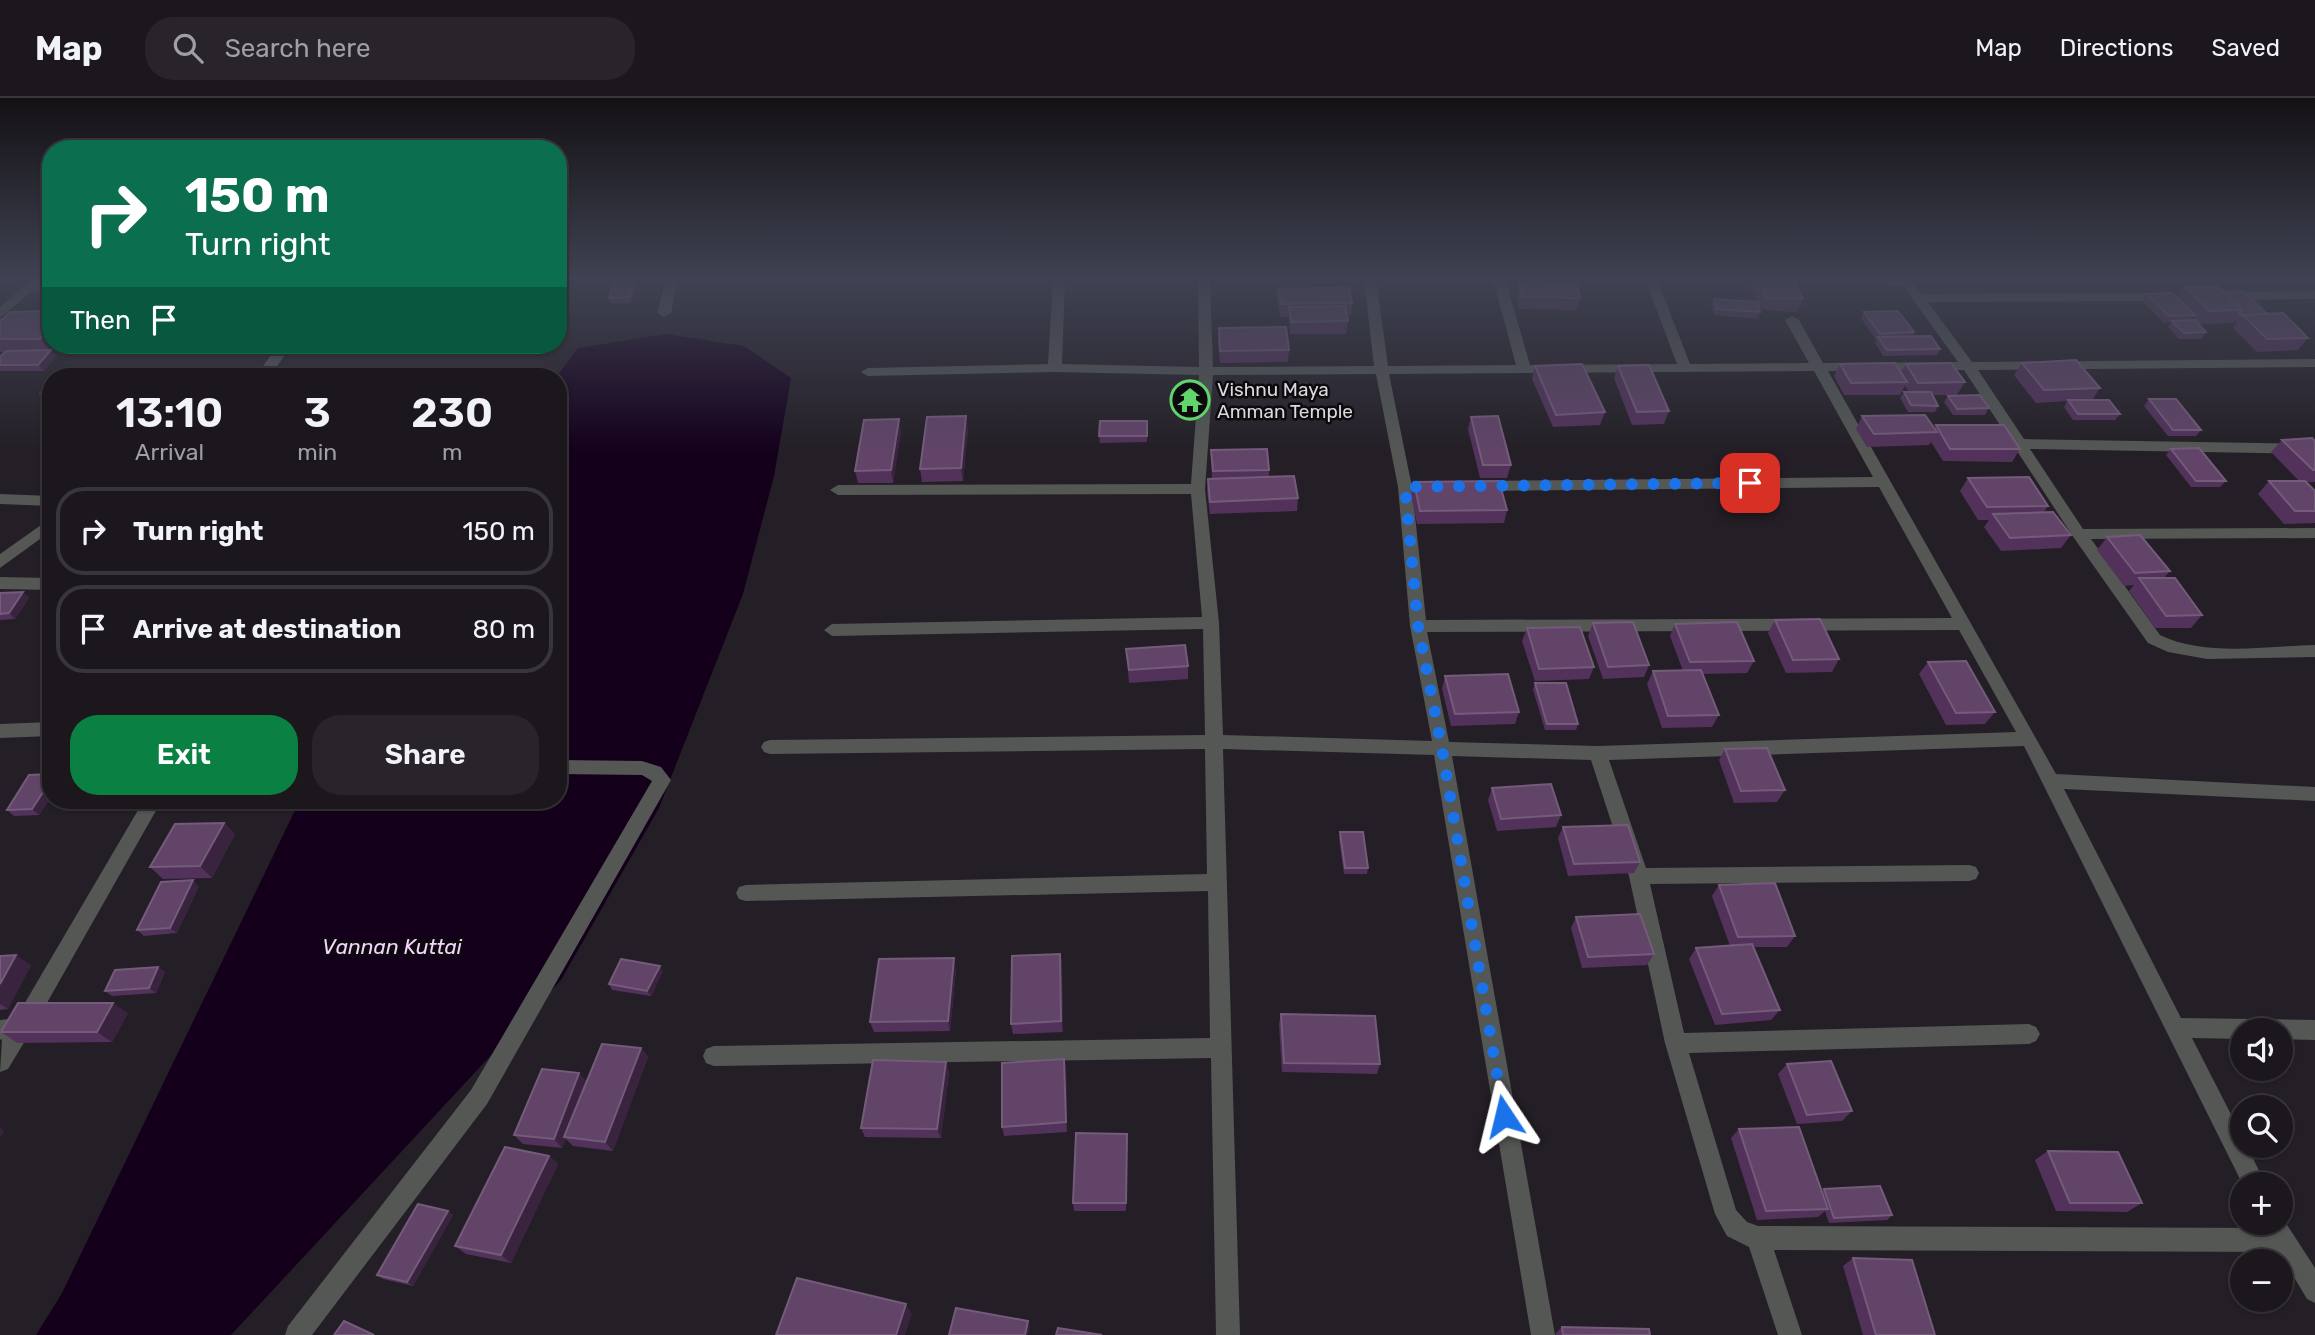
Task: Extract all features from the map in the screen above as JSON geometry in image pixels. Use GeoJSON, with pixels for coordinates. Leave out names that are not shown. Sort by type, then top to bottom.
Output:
{"type":"FeatureCollection","features":[{"type":"Feature","properties":{"kind":"street"},"geometry":{"type":"LineString","coordinates":[[1055,368],[1056,337]]}},
{"type":"Feature","properties":{"kind":"street"},"geometry":{"type":"LineString","coordinates":[[1205,337],[1206,371],[1198,489],[1211,623],[1228,1335]]}},
{"type":"Feature","properties":{"kind":"street"},"geometry":{"type":"LineString","coordinates":[[1378,337],[1382,371],[1412,487],[1418,626],[1442,749],[1470,924],[1543,1335]]}},
{"type":"Feature","properties":{"kind":"street"},"geometry":{"type":"LineString","coordinates":[[1515,337],[1524,369]]}},
{"type":"Feature","properties":{"kind":"street"},"geometry":{"type":"LineString","coordinates":[[1673,337],[1685,368]]}},
{"type":"Feature","properties":{"kind":"street"},"geometry":{"type":"LineString","coordinates":[[1801,337],[2029,739],[2248,1172]]}},
{"type":"Feature","properties":{"kind":"street"},"geometry":{"type":"LineString","coordinates":[[1946,337],[2146,631],[2163,646],[2186,652],[2315,650]]}},
{"type":"Feature","properties":{"kind":"street"},"geometry":{"type":"LineString","coordinates":[[868,372],[1055,368],[1382,371],[2315,363]]}},
{"type":"Feature","properties":{"kind":"street"},"geometry":{"type":"LineString","coordinates":[[2019,444],[2315,449]]}},
{"type":"Feature","properties":{"kind":"street"},"geometry":{"type":"LineString","coordinates":[[1459,486],[1883,482]]}},
{"type":"Feature","properties":{"kind":"street"},"geometry":{"type":"LineString","coordinates":[[838,490],[1198,489]]}},
{"type":"Feature","properties":{"kind":"street"},"geometry":{"type":"LineString","coordinates":[[0,499],[42,501]]}},
{"type":"Feature","properties":{"kind":"street"},"geometry":{"type":"LineString","coordinates":[[0,562],[42,530]]}},
{"type":"Feature","properties":{"kind":"street"},"geometry":{"type":"LineString","coordinates":[[2079,534],[2315,533]]}},
{"type":"Feature","properties":{"kind":"street"},"geometry":{"type":"LineString","coordinates":[[0,583],[42,584]]}},
{"type":"Feature","properties":{"kind":"street"},"geometry":{"type":"LineString","coordinates":[[832,630],[1211,623]]}},
{"type":"Feature","properties":{"kind":"street"},"geometry":{"type":"LineString","coordinates":[[1418,626],[1963,624]]}},
{"type":"Feature","properties":{"kind":"street"},"geometry":{"type":"LineString","coordinates":[[0,731],[42,729]]}},
{"type":"Feature","properties":{"kind":"street"},"geometry":{"type":"LineString","coordinates":[[770,747],[1214,742],[1598,753],[2029,739]]}},
{"type":"Feature","properties":{"kind":"street"},"geometry":{"type":"LineString","coordinates":[[1598,753],[1639,877],[1676,1043],[1732,1227],[1742,1234],[1758,1238],[2230,1232]]}},
{"type":"Feature","properties":{"kind":"street"},"geometry":{"type":"LineString","coordinates":[[297,1335],[479,1097],[662,780],[655,772],[642,768],[567,767]]}},
{"type":"Feature","properties":{"kind":"street"},"geometry":{"type":"LineString","coordinates":[[2050,781],[2315,794]]}},
{"type":"Feature","properties":{"kind":"street"},"geometry":{"type":"LineString","coordinates":[[0,1062],[148,809]]}},
{"type":"Feature","properties":{"kind":"street"},"geometry":{"type":"LineString","coordinates":[[1639,877],[1969,873]]}},
{"type":"Feature","properties":{"kind":"street"},"geometry":{"type":"LineString","coordinates":[[746,893],[1217,882]]}},
{"type":"Feature","properties":{"kind":"street"},"geometry":{"type":"LineString","coordinates":[[0,1030],[22,1027]]}},
{"type":"Feature","properties":{"kind":"street"},"geometry":{"type":"LineString","coordinates":[[2173,1028],[2315,1030]]}},
{"type":"Feature","properties":{"kind":"street"},"geometry":{"type":"LineString","coordinates":[[1676,1043],[2029,1034]]}},
{"type":"Feature","properties":{"kind":"street"},"geometry":{"type":"LineString","coordinates":[[714,1056],[1221,1048]]}},
{"type":"Feature","properties":{"kind":"street"},"geometry":{"type":"LineString","coordinates":[[2282,1235],[2315,1291]]}},
{"type":"Feature","properties":{"kind":"street"},"geometry":{"type":"LineString","coordinates":[[1758,1238],[1790,1335]]}},
{"type":"Feature","properties":{"kind":"water","name":"Vannan Kuttai"},"geometry":{"type":"Polygon","coordinates":[[[649,337],[684,337],[744,346],[791,378],[774,476],[743,594],[659,808],[561,980],[231,1335],[36,1335],[62,1293],[296,809],[567,809],[567,368],[563,368],[578,348],[649,337]]]}},
{"type":"Feature","properties":{"kind":"building"},"geometry":{"type":"Polygon","coordinates":[[[0,337],[42,337],[40,339],[0,339],[0,337]]]}},
{"type":"Feature","properties":{"kind":"building"},"geometry":{"type":"Polygon","coordinates":[[[1219,337],[1287,337],[1289,350],[1220,351],[1219,337]]]}},
{"type":"Feature","properties":{"kind":"building"},"geometry":{"type":"Polygon","coordinates":[[[1878,337],[1932,337],[1940,349],[1887,350],[1878,337]]]}},
{"type":"Feature","properties":{"kind":"building"},"geometry":{"type":"Polygon","coordinates":[[[2265,337],[2308,338],[2267,339],[2265,337]]]}},
{"type":"Feature","properties":{"kind":"building"},"geometry":{"type":"Polygon","coordinates":[[[42,350],[42,354],[48,354],[38,365],[0,365],[0,357],[6,351],[42,350]]]}},
{"type":"Feature","properties":{"kind":"building"},"geometry":{"type":"Polygon","coordinates":[[[2076,360],[2100,388],[2044,390],[2022,363],[2076,360]]]}},
{"type":"Feature","properties":{"kind":"building"},"geometry":{"type":"Polygon","coordinates":[[[1895,363],[1907,382],[1851,383],[1840,364],[1895,363]]]}},
{"type":"Feature","properties":{"kind":"building"},"geometry":{"type":"Polygon","coordinates":[[[1951,363],[1965,382],[1918,383],[1906,364],[1951,363]]]}},
{"type":"Feature","properties":{"kind":"building"},"geometry":{"type":"Polygon","coordinates":[[[1582,364],[1605,412],[1556,415],[1535,366],[1582,364]]]}},
{"type":"Feature","properties":{"kind":"building"},"geometry":{"type":"Polygon","coordinates":[[[1649,365],[1669,411],[1637,412],[1618,366],[1649,365]]]}},
{"type":"Feature","properties":{"kind":"building"},"geometry":{"type":"Polygon","coordinates":[[[1904,392],[1931,392],[1938,406],[1911,405],[1904,392]]]}},
{"type":"Feature","properties":{"kind":"building"},"geometry":{"type":"Polygon","coordinates":[[[1980,395],[1989,408],[1957,409],[1948,396],[1980,395]]]}},
{"type":"Feature","properties":{"kind":"building"},"geometry":{"type":"Polygon","coordinates":[[[2149,399],[2176,399],[2201,430],[2173,430],[2149,399]]]}},
{"type":"Feature","properties":{"kind":"building"},"geometry":{"type":"Polygon","coordinates":[[[2068,400],[2109,400],[2120,414],[2078,414],[2068,400]]]}},
{"type":"Feature","properties":{"kind":"building"},"geometry":{"type":"Polygon","coordinates":[[[1925,415],[1937,432],[1874,434],[1862,416],[1925,415]]]}},
{"type":"Feature","properties":{"kind":"building"},"geometry":{"type":"Polygon","coordinates":[[[966,416],[961,468],[920,469],[927,417],[966,416]]]}},
{"type":"Feature","properties":{"kind":"building"},"geometry":{"type":"Polygon","coordinates":[[[1498,416],[1511,465],[1483,465],[1471,417],[1498,416]]]}},
{"type":"Feature","properties":{"kind":"building"},"geometry":{"type":"Polygon","coordinates":[[[899,419],[891,470],[855,471],[864,420],[899,419]]]}},
{"type":"Feature","properties":{"kind":"building"},"geometry":{"type":"Polygon","coordinates":[[[1100,421],[1147,421],[1147,436],[1099,436],[1100,421]]]}},
{"type":"Feature","properties":{"kind":"building"},"geometry":{"type":"Polygon","coordinates":[[[1936,425],[2004,425],[2020,449],[1950,449],[1936,425]]]}},
{"type":"Feature","properties":{"kind":"building"},"geometry":{"type":"Polygon","coordinates":[[[2312,438],[2315,441],[2315,470],[2282,440],[2312,438]]]}},
{"type":"Feature","properties":{"kind":"building"},"geometry":{"type":"Polygon","coordinates":[[[2199,448],[2226,481],[2196,481],[2171,449],[2199,448]]]}},
{"type":"Feature","properties":{"kind":"building"},"geometry":{"type":"Polygon","coordinates":[[[1267,449],[1269,470],[1213,471],[1211,450],[1267,449]]]}},
{"type":"Feature","properties":{"kind":"building"},"geometry":{"type":"Polygon","coordinates":[[[1294,476],[1298,498],[1210,502],[1208,479],[1294,476]]]}},
{"type":"Feature","properties":{"kind":"building"},"geometry":{"type":"Polygon","coordinates":[[[2029,477],[2048,506],[1987,507],[1968,478],[2029,477]]]}},
{"type":"Feature","properties":{"kind":"building"},"geometry":{"type":"Polygon","coordinates":[[[1499,481],[1507,510],[1420,511],[1414,482],[1499,481]]]}},
{"type":"Feature","properties":{"kind":"building"},"geometry":{"type":"Polygon","coordinates":[[[2269,481],[2305,481],[2315,491],[2315,511],[2295,511],[2269,481]]]}},
{"type":"Feature","properties":{"kind":"building"},"geometry":{"type":"Polygon","coordinates":[[[2053,512],[2071,535],[2010,538],[1993,514],[2053,512]]]}},
{"type":"Feature","properties":{"kind":"building"},"geometry":{"type":"Polygon","coordinates":[[[2140,535],[2170,571],[2135,573],[2107,537],[2140,535]]]}},
{"type":"Feature","properties":{"kind":"building"},"geometry":{"type":"Polygon","coordinates":[[[2139,578],[2175,578],[2202,615],[2166,616],[2139,578]]]}},
{"type":"Feature","properties":{"kind":"building"},"geometry":{"type":"Polygon","coordinates":[[[23,592],[9,613],[0,614],[0,593],[23,592]]]}},
{"type":"Feature","properties":{"kind":"building"},"geometry":{"type":"Polygon","coordinates":[[[1820,619],[1839,659],[1793,660],[1775,620],[1820,619]]]}},
{"type":"Feature","properties":{"kind":"building"},"geometry":{"type":"Polygon","coordinates":[[[1633,622],[1649,665],[1608,667],[1593,623],[1633,622]]]}},
{"type":"Feature","properties":{"kind":"building"},"geometry":{"type":"Polygon","coordinates":[[[1737,622],[1754,661],[1690,662],[1675,624],[1737,622]]]}},
{"type":"Feature","properties":{"kind":"building"},"geometry":{"type":"Polygon","coordinates":[[[1580,627],[1594,667],[1539,669],[1527,628],[1580,627]]]}},
{"type":"Feature","properties":{"kind":"building"},"geometry":{"type":"Polygon","coordinates":[[[1185,645],[1188,666],[1129,670],[1126,649],[1185,645]]]}},
{"type":"Feature","properties":{"kind":"building"},"geometry":{"type":"Polygon","coordinates":[[[1966,661],[1995,712],[1956,713],[1928,662],[1966,661]]]}},
{"type":"Feature","properties":{"kind":"building"},"geometry":{"type":"Polygon","coordinates":[[[1701,670],[1719,715],[1668,716],[1653,671],[1701,670]]]}},
{"type":"Feature","properties":{"kind":"building"},"geometry":{"type":"Polygon","coordinates":[[[1508,674],[1519,712],[1455,714],[1445,676],[1508,674]]]}},
{"type":"Feature","properties":{"kind":"building"},"geometry":{"type":"Polygon","coordinates":[[[1535,683],[1566,683],[1578,724],[1547,724],[1535,683]]]}},
{"type":"Feature","properties":{"kind":"building"},"geometry":{"type":"Polygon","coordinates":[[[1767,748],[1785,790],[1741,791],[1725,749],[1767,748]]]}},
{"type":"Feature","properties":{"kind":"building"},"geometry":{"type":"Polygon","coordinates":[[[42,774],[42,794],[32,809],[7,810],[29,775],[42,774]]]}},
{"type":"Feature","properties":{"kind":"building"},"geometry":{"type":"Polygon","coordinates":[[[1551,784],[1561,815],[1501,819],[1492,788],[1551,784]]]}},
{"type":"Feature","properties":{"kind":"building"},"geometry":{"type":"Polygon","coordinates":[[[224,823],[200,866],[150,867],[175,824],[224,823]]]}},
{"type":"Feature","properties":{"kind":"building"},"geometry":{"type":"Polygon","coordinates":[[[1628,825],[1640,862],[1574,864],[1563,827],[1628,825]]]}},
{"type":"Feature","properties":{"kind":"building"},"geometry":{"type":"Polygon","coordinates":[[[1340,832],[1363,832],[1368,868],[1345,868],[1340,832]]]}},
{"type":"Feature","properties":{"kind":"building"},"geometry":{"type":"Polygon","coordinates":[[[193,880],[170,928],[137,930],[161,882],[193,880]]]}},
{"type":"Feature","properties":{"kind":"building"},"geometry":{"type":"Polygon","coordinates":[[[1775,883],[1795,936],[1738,937],[1719,885],[1775,883]]]}},
{"type":"Feature","properties":{"kind":"building"},"geometry":{"type":"Polygon","coordinates":[[[1640,914],[1654,954],[1588,957],[1576,917],[1640,914]]]}},
{"type":"Feature","properties":{"kind":"building"},"geometry":{"type":"Polygon","coordinates":[[[1752,944],[1780,1010],[1722,1014],[1696,948],[1752,944]]]}},
{"type":"Feature","properties":{"kind":"building"},"geometry":{"type":"Polygon","coordinates":[[[1060,954],[1061,1021],[1011,1024],[1012,956],[1060,954]]]}},
{"type":"Feature","properties":{"kind":"building"},"geometry":{"type":"Polygon","coordinates":[[[16,955],[0,984],[0,956],[16,955]]]}},
{"type":"Feature","properties":{"kind":"building"},"geometry":{"type":"Polygon","coordinates":[[[954,958],[948,1021],[870,1022],[879,959],[954,958]]]}},
{"type":"Feature","properties":{"kind":"building"},"geometry":{"type":"Polygon","coordinates":[[[621,959],[660,966],[647,991],[609,984],[621,959]]]}},
{"type":"Feature","properties":{"kind":"building"},"geometry":{"type":"Polygon","coordinates":[[[158,967],[149,988],[105,991],[115,970],[158,967]]]}},
{"type":"Feature","properties":{"kind":"building"},"geometry":{"type":"Polygon","coordinates":[[[18,1003],[113,1003],[97,1032],[1,1032],[18,1003]]]}},
{"type":"Feature","properties":{"kind":"building"},"geometry":{"type":"Polygon","coordinates":[[[1281,1014],[1375,1016],[1380,1064],[1284,1063],[1281,1014]]]}},
{"type":"Feature","properties":{"kind":"building"},"geometry":{"type":"Polygon","coordinates":[[[602,1044],[641,1048],[605,1142],[564,1137],[602,1044]]]}},
{"type":"Feature","properties":{"kind":"building"},"geometry":{"type":"Polygon","coordinates":[[[1064,1059],[1066,1122],[1002,1127],[1002,1063],[1064,1059]]]}},
{"type":"Feature","properties":{"kind":"building"},"geometry":{"type":"Polygon","coordinates":[[[873,1060],[946,1062],[937,1129],[861,1128],[873,1060]]]}},
{"type":"Feature","properties":{"kind":"building"},"geometry":{"type":"Polygon","coordinates":[[[1831,1061],[1852,1111],[1807,1115],[1787,1064],[1831,1061]]]}},
{"type":"Feature","properties":{"kind":"building"},"geometry":{"type":"Polygon","coordinates":[[[542,1069],[579,1073],[554,1139],[514,1135],[542,1069]]]}},
{"type":"Feature","properties":{"kind":"building"},"geometry":{"type":"Polygon","coordinates":[[[1799,1127],[1828,1209],[1766,1211],[1739,1129],[1799,1127]]]}},
{"type":"Feature","properties":{"kind":"building"},"geometry":{"type":"Polygon","coordinates":[[[1076,1133],[1127,1134],[1126,1203],[1073,1203],[1076,1133]]]}},
{"type":"Feature","properties":{"kind":"building"},"geometry":{"type":"Polygon","coordinates":[[[505,1147],[549,1156],[501,1255],[455,1246],[505,1147]]]}},
{"type":"Feature","properties":{"kind":"building"},"geometry":{"type":"Polygon","coordinates":[[[2048,1151],[2118,1152],[2142,1203],[2070,1203],[2048,1151]]]}},
{"type":"Feature","properties":{"kind":"building"},"geometry":{"type":"Polygon","coordinates":[[[1880,1186],[1892,1215],[1834,1218],[1824,1189],[1880,1186]]]}},
{"type":"Feature","properties":{"kind":"building"},"geometry":{"type":"Polygon","coordinates":[[[418,1204],[448,1211],[407,1282],[377,1275],[418,1204]]]}},
{"type":"Feature","properties":{"kind":"building"},"geometry":{"type":"Polygon","coordinates":[[[1853,1258],[1912,1260],[1935,1335],[1876,1335],[1853,1258]]]}},
{"type":"Feature","properties":{"kind":"building"},"geometry":{"type":"Polygon","coordinates":[[[797,1278],[906,1304],[896,1335],[776,1335],[797,1278]]]}},
{"type":"Feature","properties":{"kind":"building"},"geometry":{"type":"Polygon","coordinates":[[[956,1308],[1028,1321],[1025,1335],[949,1335],[956,1308]]]}},
{"type":"Feature","properties":{"kind":"building"},"geometry":{"type":"Polygon","coordinates":[[[344,1321],[374,1335],[334,1335],[344,1321]]]}},
{"type":"Feature","properties":{"kind":"building"},"geometry":{"type":"Polygon","coordinates":[[[1562,1327],[1649,1329],[1650,1335],[1563,1335],[1562,1327]]]}},
{"type":"Feature","properties":{"kind":"building"},"geometry":{"type":"Polygon","coordinates":[[[1058,1328],[1102,1335],[1056,1335],[1058,1328]]]}},
{"type":"Feature","properties":{"kind":"place","name":"Vishnu Maya Amman Temple"},"geometry":{"type":"Point","coordinates":[1190,400]}},
{"type":"Feature","properties":{"kind":"route"},"geometry":{"type":"LineString","coordinates":[[1504,1116],[1442,749],[1418,626],[1405,487],[1750,483]]}}]}
